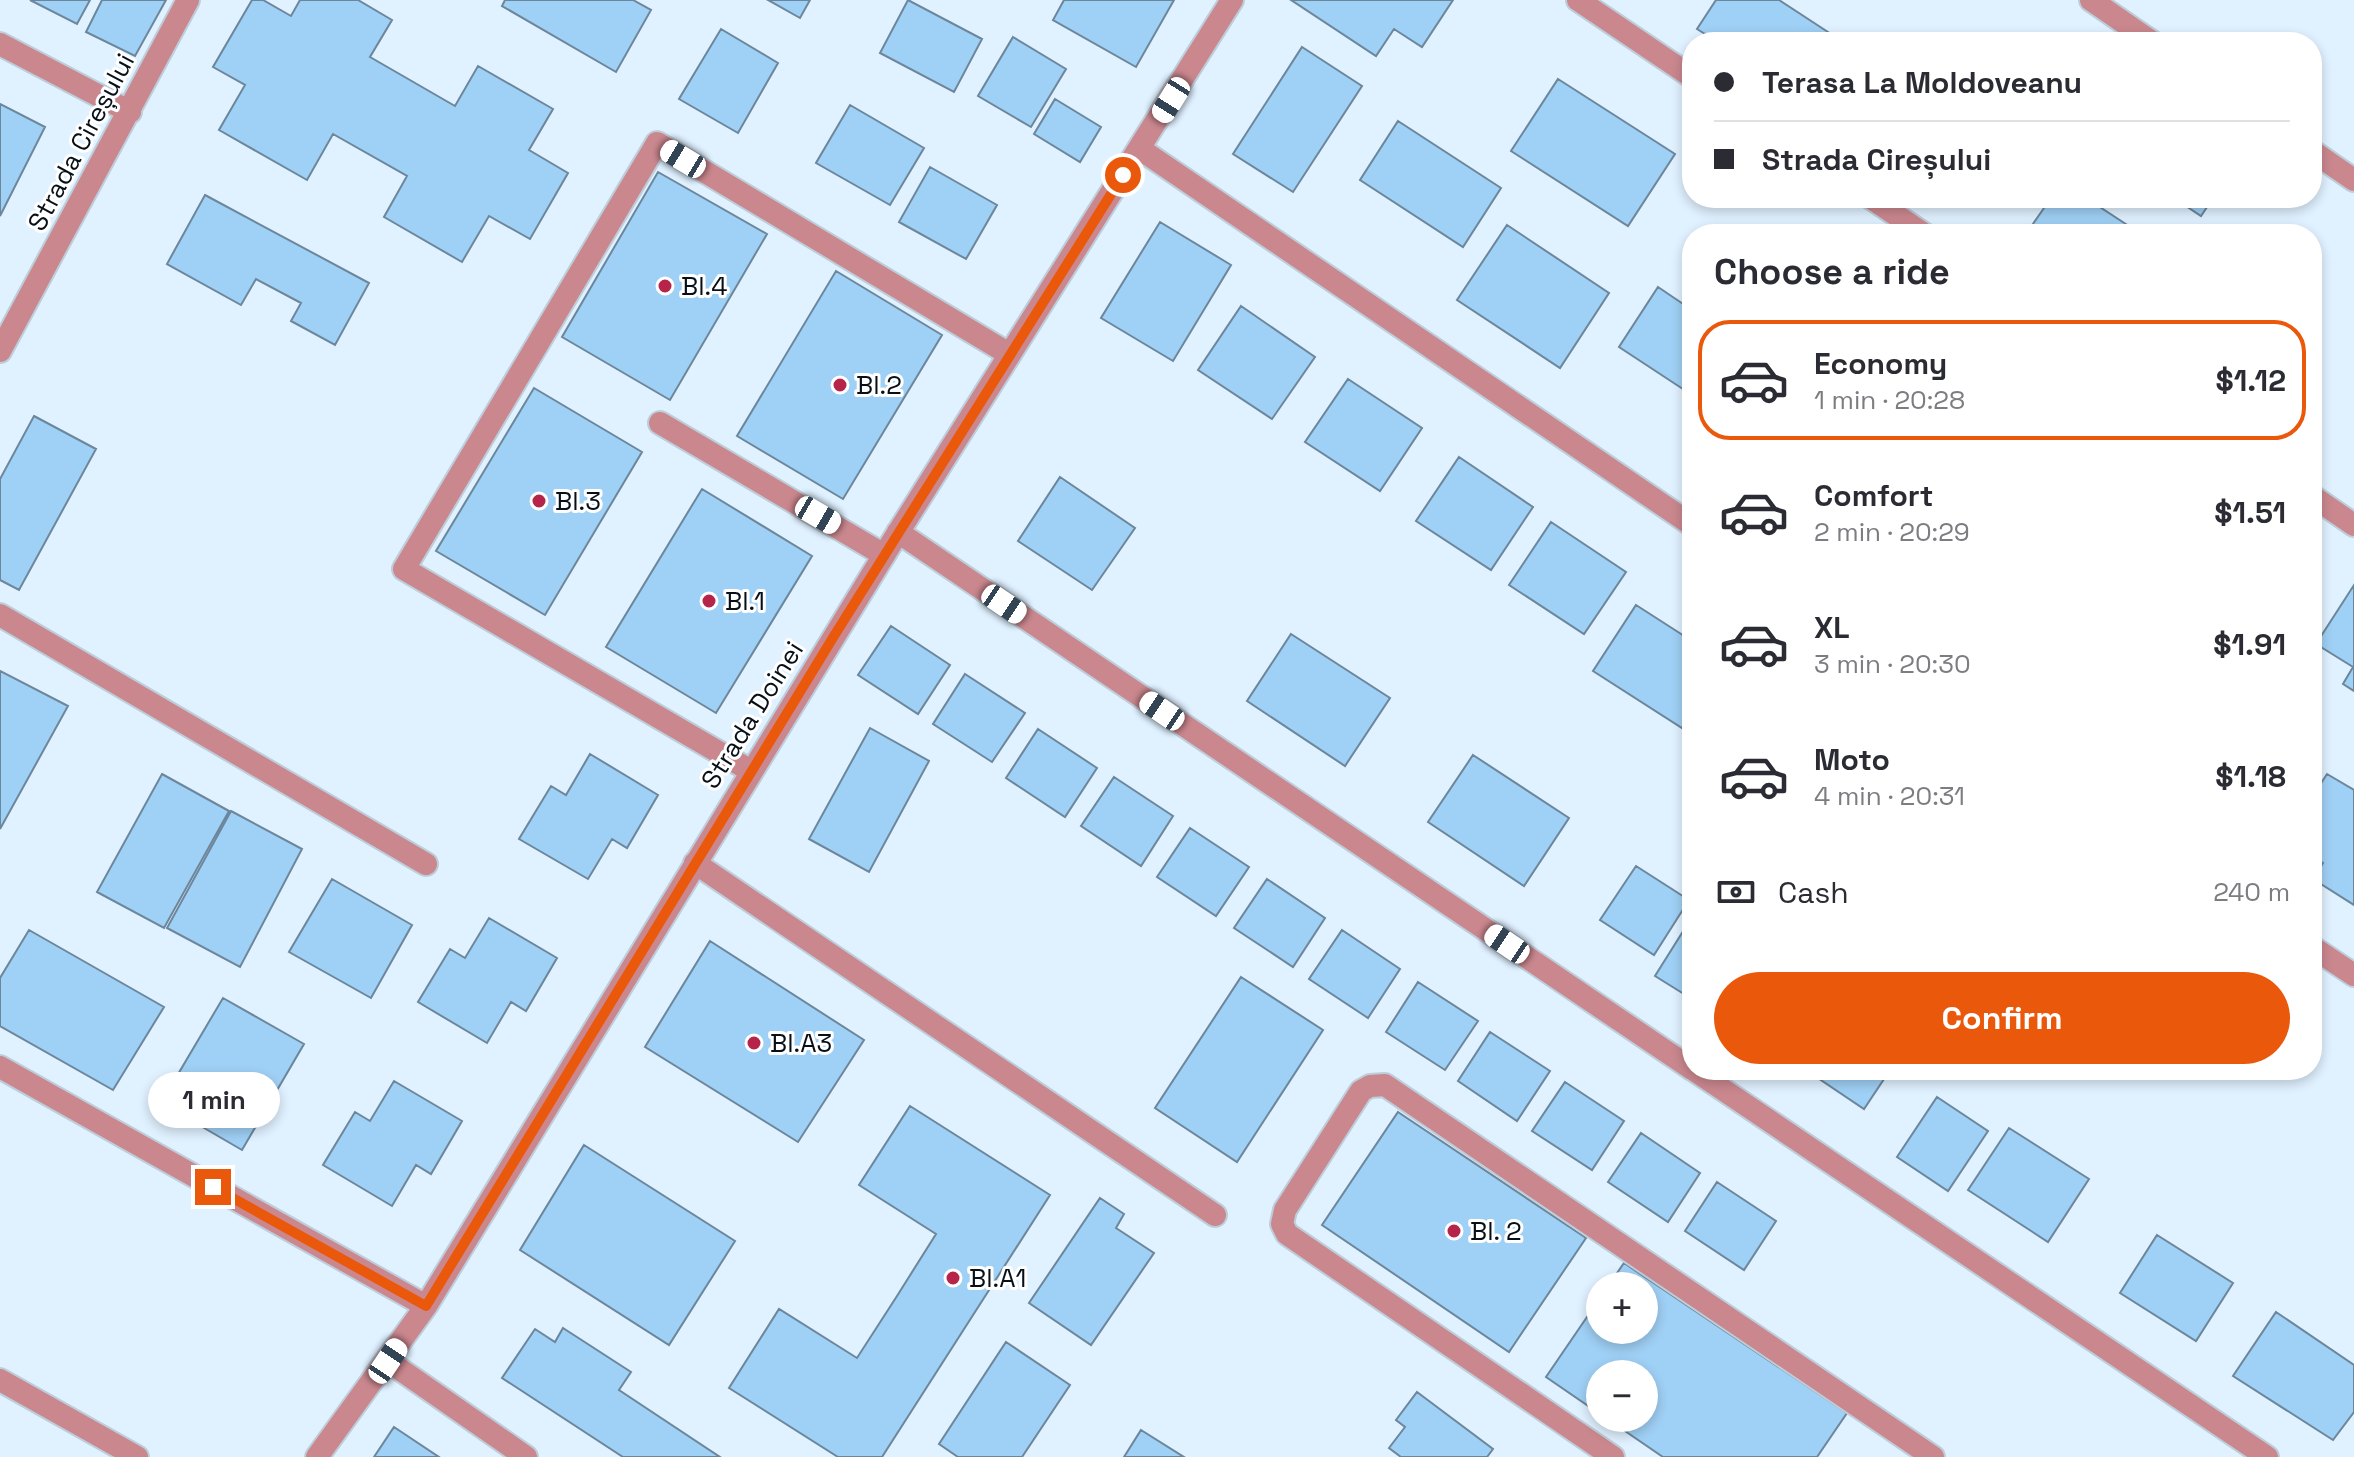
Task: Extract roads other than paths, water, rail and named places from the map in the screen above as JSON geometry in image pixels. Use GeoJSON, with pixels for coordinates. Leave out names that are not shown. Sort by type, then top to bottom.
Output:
{"type":"FeatureCollection","features":[{"type":"Feature","properties":{"kind":"street","name":"Strada Cireșului"},"geometry":{"type":"LineString","coordinates":[[0,351],[188,0]]}},
{"type":"Feature","properties":{"kind":"street","name":"Strada Doinei"},"geometry":{"type":"LineString","coordinates":[[317,1457],[426,1306],[898,532],[1232,0]]}},
{"type":"Feature","properties":{"kind":"street"},"geometry":{"type":"LineString","coordinates":[[1578,0],[1682,70]]}},
{"type":"Feature","properties":{"kind":"street"},"geometry":{"type":"LineString","coordinates":[[2091,0],[2137,32]]}},
{"type":"Feature","properties":{"kind":"street"},"geometry":{"type":"LineString","coordinates":[[0,44],[130,112]]}},
{"type":"Feature","properties":{"kind":"street"},"geometry":{"type":"LineString","coordinates":[[751,771],[404,569],[657,143],[1009,354]]}},
{"type":"Feature","properties":{"kind":"street"},"geometry":{"type":"LineString","coordinates":[[1140,149],[1682,518]]}},
{"type":"Feature","properties":{"kind":"street"},"geometry":{"type":"LineString","coordinates":[[2322,158],[2354,180]]}},
{"type":"Feature","properties":{"kind":"street"},"geometry":{"type":"LineString","coordinates":[[1886,208],[1909,224]]}},
{"type":"Feature","properties":{"kind":"street"},"geometry":{"type":"LineString","coordinates":[[660,423],[884,555]]}},
{"type":"Feature","properties":{"kind":"street"},"geometry":{"type":"LineString","coordinates":[[2322,503],[2354,525]]}},
{"type":"Feature","properties":{"kind":"street"},"geometry":{"type":"LineString","coordinates":[[898,532],[1682,1063]]}},
{"type":"Feature","properties":{"kind":"street"},"geometry":{"type":"LineString","coordinates":[[0,615],[426,864]]}},
{"type":"Feature","properties":{"kind":"street"},"geometry":{"type":"LineString","coordinates":[[695,863],[1215,1215]]}},
{"type":"Feature","properties":{"kind":"street"},"geometry":{"type":"LineString","coordinates":[[2322,954],[2354,975]]}},
{"type":"Feature","properties":{"kind":"street"},"geometry":{"type":"LineString","coordinates":[[0,1067],[426,1306]]}},
{"type":"Feature","properties":{"kind":"street"},"geometry":{"type":"LineString","coordinates":[[1708,1080],[2267,1457]]}},
{"type":"Feature","properties":{"kind":"street"},"geometry":{"type":"LineString","coordinates":[[1613,1457],[1287,1234],[1282,1224],[1285,1210],[1361,1091],[1385,1085],[1933,1457]]}},
{"type":"Feature","properties":{"kind":"street"},"geometry":{"type":"LineString","coordinates":[[388,1361],[526,1457]]}},
{"type":"Feature","properties":{"kind":"street"},"geometry":{"type":"LineString","coordinates":[[0,1380],[137,1457]]}},
{"type":"Feature","properties":{"kind":"place","name":"Bl.4"},"geometry":{"type":"Point","coordinates":[665,286]}},
{"type":"Feature","properties":{"kind":"place","name":"Bl.2"},"geometry":{"type":"Point","coordinates":[840,385]}},
{"type":"Feature","properties":{"kind":"place","name":"Bl.3"},"geometry":{"type":"Point","coordinates":[539,501]}},
{"type":"Feature","properties":{"kind":"place","name":"Bl.1"},"geometry":{"type":"Point","coordinates":[709,601]}},
{"type":"Feature","properties":{"kind":"place","name":"Bl.A3"},"geometry":{"type":"Point","coordinates":[754,1043]}},
{"type":"Feature","properties":{"kind":"place","name":"Bl. 2"},"geometry":{"type":"Point","coordinates":[1454,1231]}},
{"type":"Feature","properties":{"kind":"place","name":"Bl.A1"},"geometry":{"type":"Point","coordinates":[953,1278]}}]}
